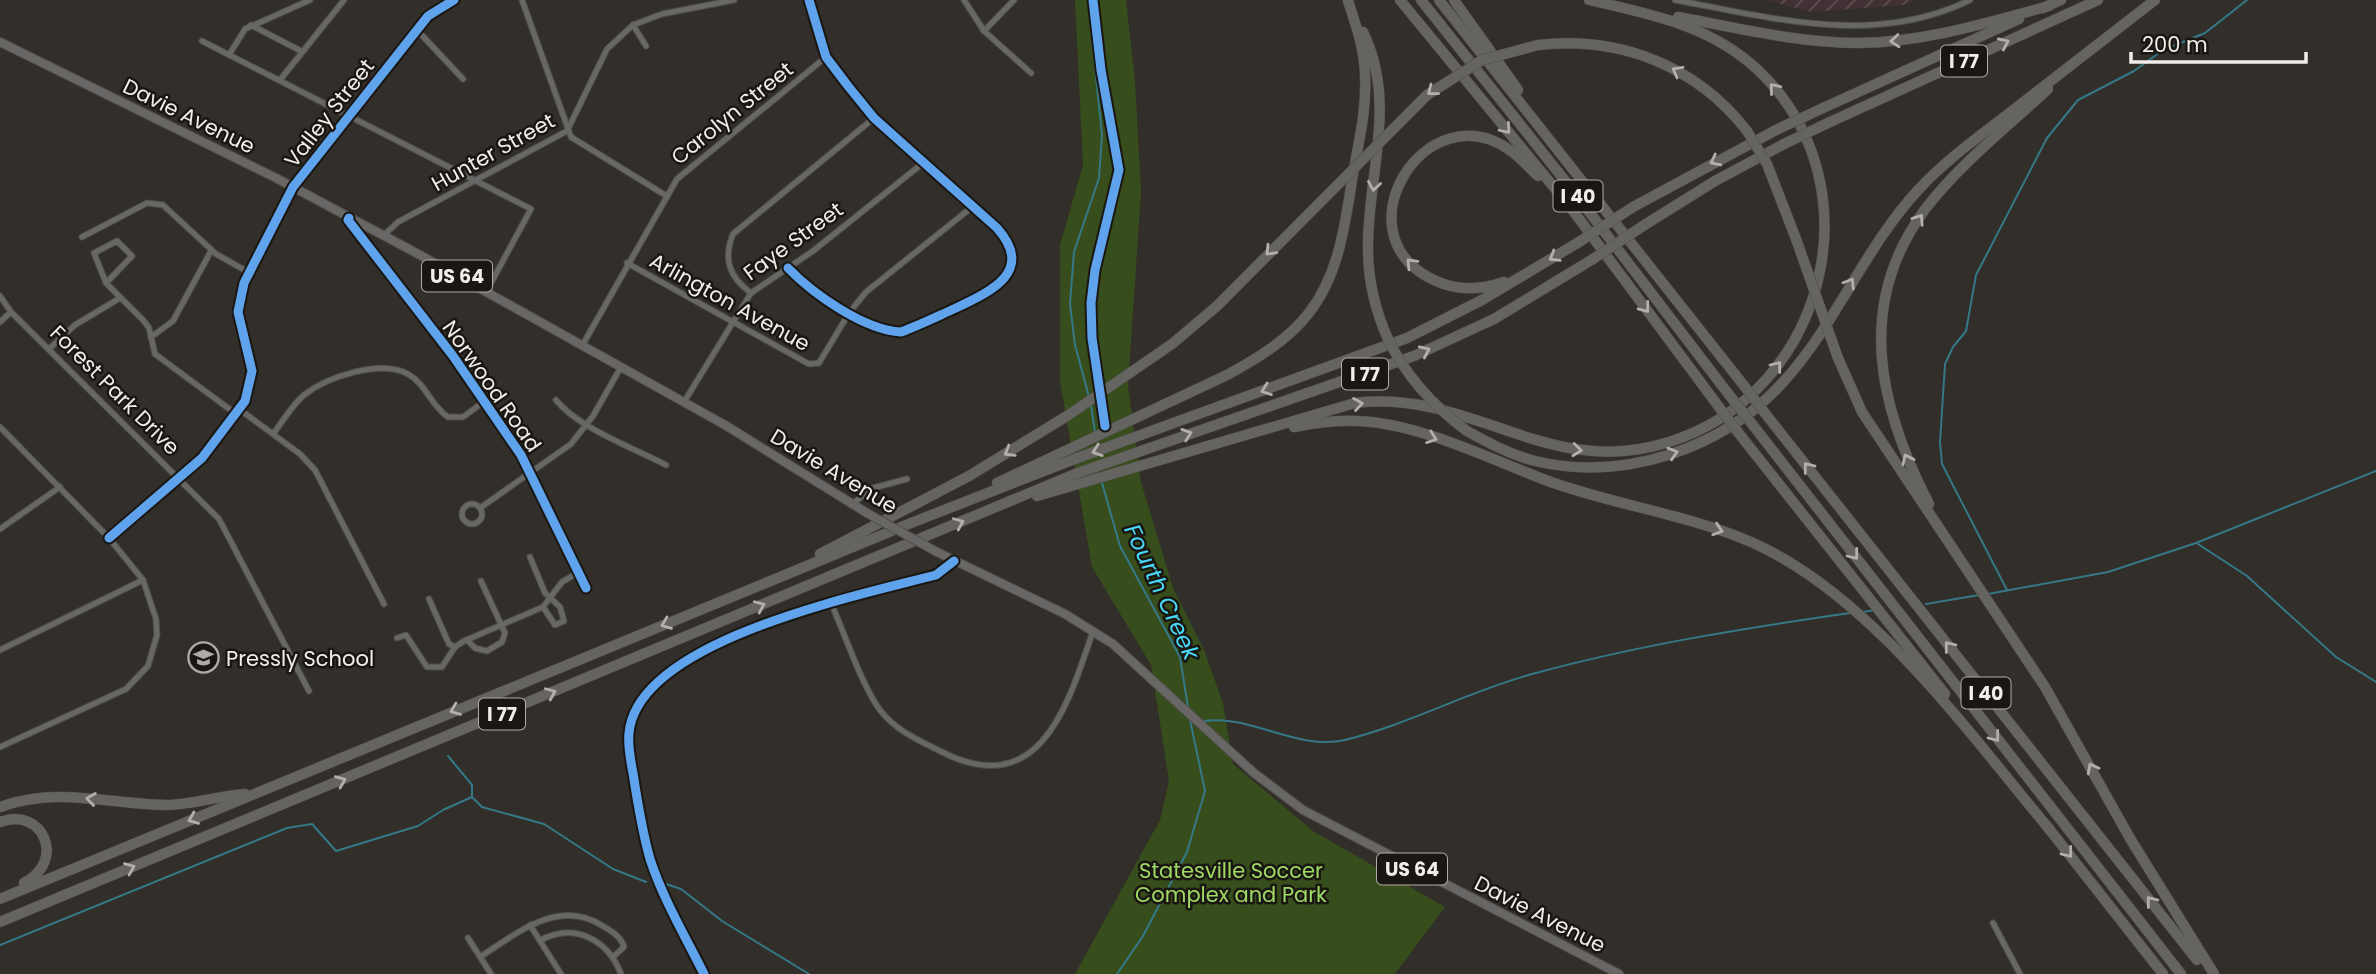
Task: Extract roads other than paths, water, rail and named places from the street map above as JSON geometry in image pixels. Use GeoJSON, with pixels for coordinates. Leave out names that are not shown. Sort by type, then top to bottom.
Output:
{"type":"FeatureCollection","features":[{"type":"Feature","properties":{"kind":"highway"},"geometry":{"type":"LineString","coordinates":[[1400,0],[1571,208],[1737,431],[2163,974]]}},
{"type":"Feature","properties":{"kind":"highway","name":"I 40"},"geometry":{"type":"LineString","coordinates":[[1421,0],[1574,192],[2181,974]]}},
{"type":"Feature","properties":{"kind":"highway","name":"I 40"},"geometry":{"type":"LineString","coordinates":[[1439,0],[2208,974]]}},
{"type":"Feature","properties":{"kind":"highway"},"geometry":{"type":"LineString","coordinates":[[1454,0],[1482,35],[1558,148]]}},
{"type":"Feature","properties":{"kind":"highway"},"geometry":{"type":"LineString","coordinates":[[1074,479],[1122,472],[1346,405],[1391,401],[1447,409],[1554,447],[1595,452],[1634,450],[1668,443],[1707,426],[1751,395],[1774,371],[1804,323],[1820,270],[1823,204],[1817,167],[1807,137],[1774,88],[1727,46],[1672,20],[1589,0]]}},
{"type":"Feature","properties":{"kind":"highway","name":"I 77"},"geometry":{"type":"LineString","coordinates":[[0,896],[911,523],[1072,460],[1407,338],[1529,272],[1633,207],[1776,130],[2061,0]]}},
{"type":"Feature","properties":{"kind":"highway","name":"I 77"},"geometry":{"type":"LineString","coordinates":[[0,924],[983,513],[1074,479],[1123,457],[1414,356],[1494,319],[1646,224],[1784,144],[2098,0]]}},
{"type":"Feature","properties":{"kind":"highway"},"geometry":{"type":"LineString","coordinates":[[1348,1],[1367,40],[1379,103],[1379,160],[1368,247],[1372,291],[1387,337],[1430,401],[1467,430],[1522,457],[1588,468],[1617,466],[1672,454],[1726,429],[1752,411],[1786,380],[1889,223],[1937,170],[2155,0]]}},
{"type":"Feature","properties":{"kind":"highway"},"geometry":{"type":"LineString","coordinates":[[911,523],[1255,359],[1307,316],[1324,291],[1337,260],[1364,111],[1365,72],[1359,33],[1348,1]]}},
{"type":"Feature","properties":{"kind":"highway"},"geometry":{"type":"LineString","coordinates":[[1610,5],[1787,37],[1860,43],[1942,34],[2049,6]]}},
{"type":"Feature","properties":{"kind":"highway"},"geometry":{"type":"LineString","coordinates":[[1949,542],[1903,452],[1888,407],[1881,342],[1885,301],[1897,260],[1911,231],[1944,188],[2103,40]]}},
{"type":"Feature","properties":{"kind":"highway"},"geometry":{"type":"LineString","coordinates":[[774,579],[969,476],[1067,415],[1172,344],[1217,306],[1427,95],[1482,60],[1538,45],[1581,43],[1625,49],[1652,59],[1699,84],[1719,100],[1746,131],[1767,164],[1838,358],[1862,412],[2045,687],[2144,863],[2214,974]]}},
{"type":"Feature","properties":{"kind":"highway"},"geometry":{"type":"LineString","coordinates":[[1529,272],[1494,285],[1471,289],[1448,287],[1422,275],[1403,254],[1393,231],[1392,203],[1407,166],[1425,150],[1444,140],[1487,139],[1509,149],[1571,208]]}},
{"type":"Feature","properties":{"kind":"highway"},"geometry":{"type":"LineString","coordinates":[[1245,437],[1342,421],[1376,423],[1418,432],[1567,487],[1734,535],[1770,551],[1830,592],[1873,628],[1938,696],[2050,830]]}},
{"type":"Feature","properties":{"kind":"highway"},"geometry":{"type":"LineString","coordinates":[[0,807],[35,796],[58,795],[170,805],[256,793]]}},
{"type":"Feature","properties":{"kind":"highway"},"geometry":{"type":"LineString","coordinates":[[0,822],[21,819],[33,824],[42,834],[47,846],[47,859],[32,879],[0,896]]}},
{"type":"Feature","properties":{"kind":"main road","name":"Davie Avenue"},"geometry":{"type":"LineString","coordinates":[[2,41],[293,187],[684,402],[851,505],[954,561],[1065,614],[1142,667],[1254,773],[1303,810],[1619,974]]}},
{"type":"Feature","properties":{"kind":"street"},"geometry":{"type":"LineString","coordinates":[[229,55],[241,34],[251,25],[310,0]]}},
{"type":"Feature","properties":{"kind":"street"},"geometry":{"type":"LineString","coordinates":[[280,80],[344,0]]}},
{"type":"Feature","properties":{"kind":"street","name":"Valley Street"},"geometry":{"type":"LineString","coordinates":[[109,538],[202,458],[238,412],[250,387],[252,371],[238,312],[240,297],[293,187],[417,30],[438,7],[454,0]]}},
{"type":"Feature","properties":{"kind":"street"},"geometry":{"type":"LineString","coordinates":[[522,0],[567,131],[579,144],[665,195]]}},
{"type":"Feature","properties":{"kind":"street","name":"Hunter Street"},"geometry":{"type":"LineString","coordinates":[[383,236],[398,222],[567,131],[607,49],[633,25],[662,14],[734,0]]}},
{"type":"Feature","properties":{"kind":"street"},"geometry":{"type":"LineString","coordinates":[[788,268],[810,289],[849,313],[887,331],[901,332],[998,287],[1009,270],[1009,242],[874,118],[826,57],[809,0]]}},
{"type":"Feature","properties":{"kind":"street"},"geometry":{"type":"LineString","coordinates":[[964,0],[984,31],[1031,73]]}},
{"type":"Feature","properties":{"kind":"street"},"geometry":{"type":"LineString","coordinates":[[984,31],[1014,0]]}},
{"type":"Feature","properties":{"kind":"street"},"geometry":{"type":"LineString","coordinates":[[1675,0],[1804,24],[1856,27],[1903,23],[1970,0]]}},
{"type":"Feature","properties":{"kind":"street"},"geometry":{"type":"LineString","coordinates":[[251,25],[301,51]]}},
{"type":"Feature","properties":{"kind":"street"},"geometry":{"type":"LineString","coordinates":[[633,25],[646,46]]}},
{"type":"Feature","properties":{"kind":"street"},"geometry":{"type":"LineString","coordinates":[[417,30],[463,79]]}},
{"type":"Feature","properties":{"kind":"street"},"geometry":{"type":"LineString","coordinates":[[202,41],[477,179],[531,209],[486,292]]}},
{"type":"Feature","properties":{"kind":"street","name":"Carolyn Street"},"geometry":{"type":"LineString","coordinates":[[582,346],[665,195],[691,165],[826,57]]}},
{"type":"Feature","properties":{"kind":"street"},"geometry":{"type":"LineString","coordinates":[[751,293],[731,272],[727,260],[733,234],[874,118]]}},
{"type":"Feature","properties":{"kind":"street","name":"Faye Street"},"geometry":{"type":"LineString","coordinates":[[684,402],[751,293],[788,268],[923,163]]}},
{"type":"Feature","properties":{"kind":"street"},"geometry":{"type":"LineString","coordinates":[[82,237],[147,203],[156,202],[163,205],[211,251],[250,273]]}},
{"type":"Feature","properties":{"kind":"street"},"geometry":{"type":"LineString","coordinates":[[849,313],[866,292],[972,207]]}},
{"type":"Feature","properties":{"kind":"street","name":"Norwood Road"},"geometry":{"type":"LineString","coordinates":[[349,218],[485,401],[531,472],[586,588]]}},
{"type":"Feature","properties":{"kind":"street"},"geometry":{"type":"LineString","coordinates":[[106,283],[132,256],[117,240],[94,253],[106,283],[144,321],[155,354],[300,454],[327,488],[384,604]]}},
{"type":"Feature","properties":{"kind":"street"},"geometry":{"type":"LineString","coordinates":[[151,337],[173,321],[211,251]]}},
{"type":"Feature","properties":{"kind":"street","name":"Arlington Avenue"},"geometry":{"type":"LineString","coordinates":[[627,263],[809,364],[819,363],[849,313]]}},
{"type":"Feature","properties":{"kind":"street","name":"Forest Park Drive"},"geometry":{"type":"LineString","coordinates":[[0,296],[11,312],[219,519],[309,691]]}},
{"type":"Feature","properties":{"kind":"street"},"geometry":{"type":"LineString","coordinates":[[49,349],[75,325],[120,298]]}},
{"type":"Feature","properties":{"kind":"street"},"geometry":{"type":"LineString","coordinates":[[0,322],[11,312]]}},
{"type":"Feature","properties":{"kind":"street"},"geometry":{"type":"LineString","coordinates":[[480,508],[571,444],[588,425],[621,367]]}},
{"type":"Feature","properties":{"kind":"street"},"geometry":{"type":"LineString","coordinates":[[273,433],[306,394],[327,383],[371,369],[406,373],[422,386],[448,417],[463,417],[485,401]]}},
{"type":"Feature","properties":{"kind":"street"},"geometry":{"type":"LineString","coordinates":[[556,400],[565,411],[588,425],[666,465]]}},
{"type":"Feature","properties":{"kind":"street"},"geometry":{"type":"LineString","coordinates":[[0,427],[109,538],[143,580],[156,619],[157,635],[151,659],[138,679],[126,689],[0,747]]}},
{"type":"Feature","properties":{"kind":"street"},"geometry":{"type":"LineString","coordinates":[[851,505],[873,488],[907,479]]}},
{"type":"Feature","properties":{"kind":"street"},"geometry":{"type":"LineString","coordinates":[[0,529],[60,487]]}},
{"type":"Feature","properties":{"kind":"street"},"geometry":{"type":"LineString","coordinates":[[530,558],[545,593],[560,607],[564,621],[555,625],[543,607]]}},
{"type":"Feature","properties":{"kind":"street"},"geometry":{"type":"LineString","coordinates":[[704,974],[651,860],[629,748],[632,719],[660,680],[687,659],[784,617],[936,575],[954,561]]}},
{"type":"Feature","properties":{"kind":"street"},"geometry":{"type":"LineString","coordinates":[[397,638],[406,635],[427,667],[442,667],[455,647],[543,607],[562,582],[579,572]]}},
{"type":"Feature","properties":{"kind":"street"},"geometry":{"type":"LineString","coordinates":[[0,650],[143,580]]}},
{"type":"Feature","properties":{"kind":"street"},"geometry":{"type":"LineString","coordinates":[[467,640],[475,648],[487,651],[502,642],[505,633],[481,581]]}},
{"type":"Feature","properties":{"kind":"street"},"geometry":{"type":"LineString","coordinates":[[429,599],[449,644],[455,647]]}},
{"type":"Feature","properties":{"kind":"street"},"geometry":{"type":"LineString","coordinates":[[831,603],[878,708],[893,725],[948,755],[991,767],[1014,762],[1029,755],[1050,733],[1068,702],[1093,631]]}},
{"type":"Feature","properties":{"kind":"street"},"geometry":{"type":"LineString","coordinates":[[480,957],[530,925],[556,915],[595,921],[622,940],[624,947],[613,957]]}},
{"type":"Feature","properties":{"kind":"street"},"geometry":{"type":"LineString","coordinates":[[1993,923],[2020,974]]}},
{"type":"Feature","properties":{"kind":"street"},"geometry":{"type":"LineString","coordinates":[[530,925],[561,974]]}},
{"type":"Feature","properties":{"kind":"street"},"geometry":{"type":"LineString","coordinates":[[541,940],[560,933],[575,933],[601,943],[613,957],[621,974]]}},
{"type":"Feature","properties":{"kind":"street"},"geometry":{"type":"LineString","coordinates":[[468,938],[491,974]]}},
{"type":"Feature","properties":{"kind":"waterway","name":"Fourth Creek"},"geometry":{"type":"LineString","coordinates":[[1088,0],[1102,135],[1099,178],[1074,252],[1070,304],[1075,345],[1089,397]]}},
{"type":"Feature","properties":{"kind":"waterway"},"geometry":{"type":"LineString","coordinates":[[2007,590],[1942,464],[1940,442],[1945,364],[1953,347],[1966,331],[1976,275],[2047,138],[2078,100],[2134,71],[2163,50],[2205,33],[2247,0]]}},
{"type":"Feature","properties":{"kind":"waterway","name":"Fourth Creek"},"geometry":{"type":"LineString","coordinates":[[1091,406],[1095,432]]}},
{"type":"Feature","properties":{"kind":"waterway"},"geometry":{"type":"LineString","coordinates":[[1988,594],[2108,572],[2196,543],[2376,471]]}},
{"type":"Feature","properties":{"kind":"waterway","name":"Fourth Creek"},"geometry":{"type":"LineString","coordinates":[[1102,483],[1120,546],[1180,657],[1188,707]]}},
{"type":"Feature","properties":{"kind":"waterway"},"geometry":{"type":"LineString","coordinates":[[2198,544],[2247,576],[2336,657],[2376,682]]}},
{"type":"Feature","properties":{"kind":"waterway"},"geometry":{"type":"LineString","coordinates":[[1926,604],[1979,595]]}},
{"type":"Feature","properties":{"kind":"waterway"},"geometry":{"type":"LineString","coordinates":[[1863,612],[1875,610]]}},
{"type":"Feature","properties":{"kind":"waterway"},"geometry":{"type":"LineString","coordinates":[[1204,721],[1239,723],[1309,741],[1345,740],[1393,725],[1488,688],[1575,663],[1692,638],[1850,613]]}},
{"type":"Feature","properties":{"kind":"waterway","name":"Fourth Creek"},"geometry":{"type":"LineString","coordinates":[[1117,974],[1143,936],[1187,852],[1205,791],[1190,720]]}},
{"type":"Feature","properties":{"kind":"waterway"},"geometry":{"type":"LineString","coordinates":[[448,756],[472,785],[472,796]]}},
{"type":"Feature","properties":{"kind":"waterway"},"geometry":{"type":"LineString","coordinates":[[0,945],[287,828],[312,824],[336,851],[418,826],[443,810],[472,797],[482,807],[544,824],[613,869],[646,882]]}},
{"type":"Feature","properties":{"kind":"waterway"},"geometry":{"type":"LineString","coordinates":[[666,884],[681,889],[722,921],[809,974]]}},
{"type":"Feature","properties":{"kind":"place","name":"Pressly School"},"geometry":{"type":"Point","coordinates":[203,658]}},
{"type":"Feature","properties":{"kind":"park label","name":"Statesville Soccer Complex and Park"},"geometry":{"type":"Point","coordinates":[1231,882]}}]}
